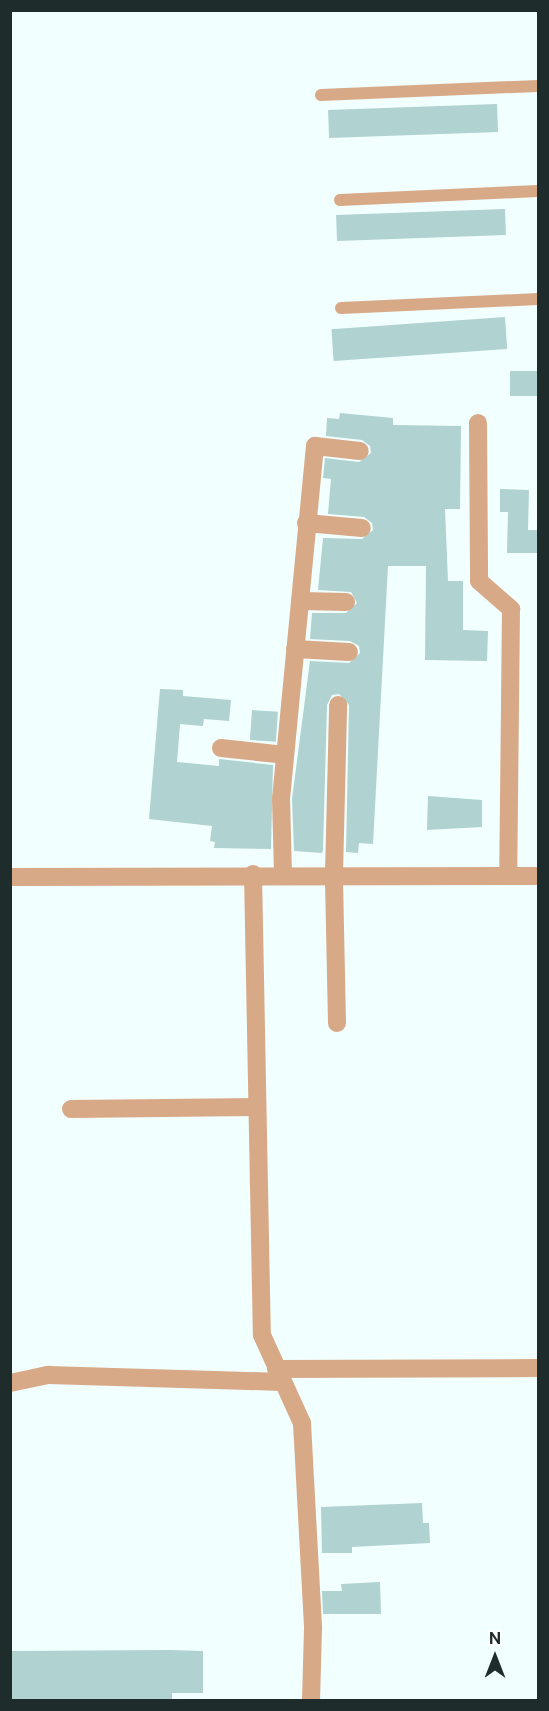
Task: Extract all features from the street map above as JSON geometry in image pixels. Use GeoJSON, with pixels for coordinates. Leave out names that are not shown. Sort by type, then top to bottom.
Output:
{"type":"FeatureCollection","features":[{"type":"Feature","properties":{"kind":"street"},"geometry":{"type":"LineString","coordinates":[[478,423],[479,581],[511,609],[505,681],[508,876]]}},
{"type":"Feature","properties":{"kind":"street"},"geometry":{"type":"LineString","coordinates":[[283,874],[281,799],[315,446],[360,451]]}},
{"type":"Feature","properties":{"kind":"street"},"geometry":{"type":"LineString","coordinates":[[306,523],[362,528]]}},
{"type":"Feature","properties":{"kind":"street"},"geometry":{"type":"LineString","coordinates":[[300,601],[346,602]]}},
{"type":"Feature","properties":{"kind":"street"},"geometry":{"type":"LineString","coordinates":[[295,649],[349,652]]}},
{"type":"Feature","properties":{"kind":"street"},"geometry":{"type":"LineString","coordinates":[[337,1023],[334,874],[338,705]]}},
{"type":"Feature","properties":{"kind":"street"},"geometry":{"type":"LineString","coordinates":[[220,748],[285,755]]}},
{"type":"Feature","properties":{"kind":"street"},"geometry":{"type":"LineString","coordinates":[[10,877],[253,874],[538,876]]}},
{"type":"Feature","properties":{"kind":"street"},"geometry":{"type":"LineString","coordinates":[[253,874],[255,1107],[262,1335],[302,1423],[313,1629],[311,1701]]}},
{"type":"Feature","properties":{"kind":"street"},"geometry":{"type":"LineString","coordinates":[[71,1108],[255,1107]]}},
{"type":"Feature","properties":{"kind":"street"},"geometry":{"type":"LineString","coordinates":[[10,1383],[48,1375],[279,1376],[538,1368]]}},
{"type":"Feature","properties":{"kind":"lane"},"geometry":{"type":"LineString","coordinates":[[321,95],[538,86]]}},
{"type":"Feature","properties":{"kind":"lane"},"geometry":{"type":"LineString","coordinates":[[340,200],[538,191]]}},
{"type":"Feature","properties":{"kind":"lane"},"geometry":{"type":"LineString","coordinates":[[341,308],[538,299]]}},
{"type":"Feature","properties":{"kind":"building"},"geometry":{"type":"Polygon","coordinates":[[[497,104],[498,132],[329,138],[328,110],[497,104]]]}},
{"type":"Feature","properties":{"kind":"building"},"geometry":{"type":"Polygon","coordinates":[[[505,209],[506,235],[337,241],[336,215],[505,209]]]}},
{"type":"Feature","properties":{"kind":"building"},"geometry":{"type":"Polygon","coordinates":[[[505,317],[507,349],[334,361],[331,329],[505,317]]]}},
{"type":"Feature","properties":{"kind":"building"},"geometry":{"type":"Polygon","coordinates":[[[510,371],[538,371],[538,396],[510,396],[510,371]]]}},
{"type":"Feature","properties":{"kind":"building"},"geometry":{"type":"Polygon","coordinates":[[[340,413],[393,418],[393,425],[461,426],[460,509],[445,509],[448,581],[463,581],[463,630],[488,631],[487,661],[425,660],[426,566],[388,566],[373,844],[359,843],[358,853],[346,852],[349,705],[339,694],[332,695],[327,705],[323,850],[322,853],[294,851],[292,799],[310,661],[349,663],[360,653],[359,646],[350,641],[310,639],[312,613],[346,613],[357,603],[351,592],[318,590],[323,538],[362,539],[373,530],[372,523],[364,517],[328,514],[331,479],[323,478],[325,458],[359,462],[371,453],[370,446],[362,440],[326,436],[327,418],[339,419],[340,413]]]}},
{"type":"Feature","properties":{"kind":"building"},"geometry":{"type":"Polygon","coordinates":[[[500,489],[529,490],[528,530],[538,530],[538,553],[507,553],[508,512],[500,512],[500,489]]]}},
{"type":"Feature","properties":{"kind":"building"},"geometry":{"type":"Polygon","coordinates":[[[160,689],[183,690],[183,696],[231,700],[229,721],[204,719],[203,726],[180,724],[177,762],[219,766],[219,759],[273,765],[271,849],[214,848],[215,842],[210,841],[212,826],[149,819],[160,689]]]}},
{"type":"Feature","properties":{"kind":"building"},"geometry":{"type":"Polygon","coordinates":[[[252,710],[278,712],[276,742],[250,740],[252,710]]]}},
{"type":"Feature","properties":{"kind":"building"},"geometry":{"type":"Polygon","coordinates":[[[428,796],[482,800],[482,827],[427,830],[428,796]]]}},
{"type":"Feature","properties":{"kind":"building"},"geometry":{"type":"Polygon","coordinates":[[[422,1503],[423,1523],[429,1523],[430,1543],[352,1547],[352,1553],[322,1553],[321,1507],[422,1503]]]}},
{"type":"Feature","properties":{"kind":"building"},"geometry":{"type":"Polygon","coordinates":[[[380,1582],[381,1614],[323,1614],[322,1591],[342,1591],[341,1584],[380,1582]]]}},
{"type":"Feature","properties":{"kind":"building"},"geometry":{"type":"Polygon","coordinates":[[[10,1651],[203,1651],[203,1693],[172,1693],[172,1701],[10,1701],[10,1651]]]}}]}
